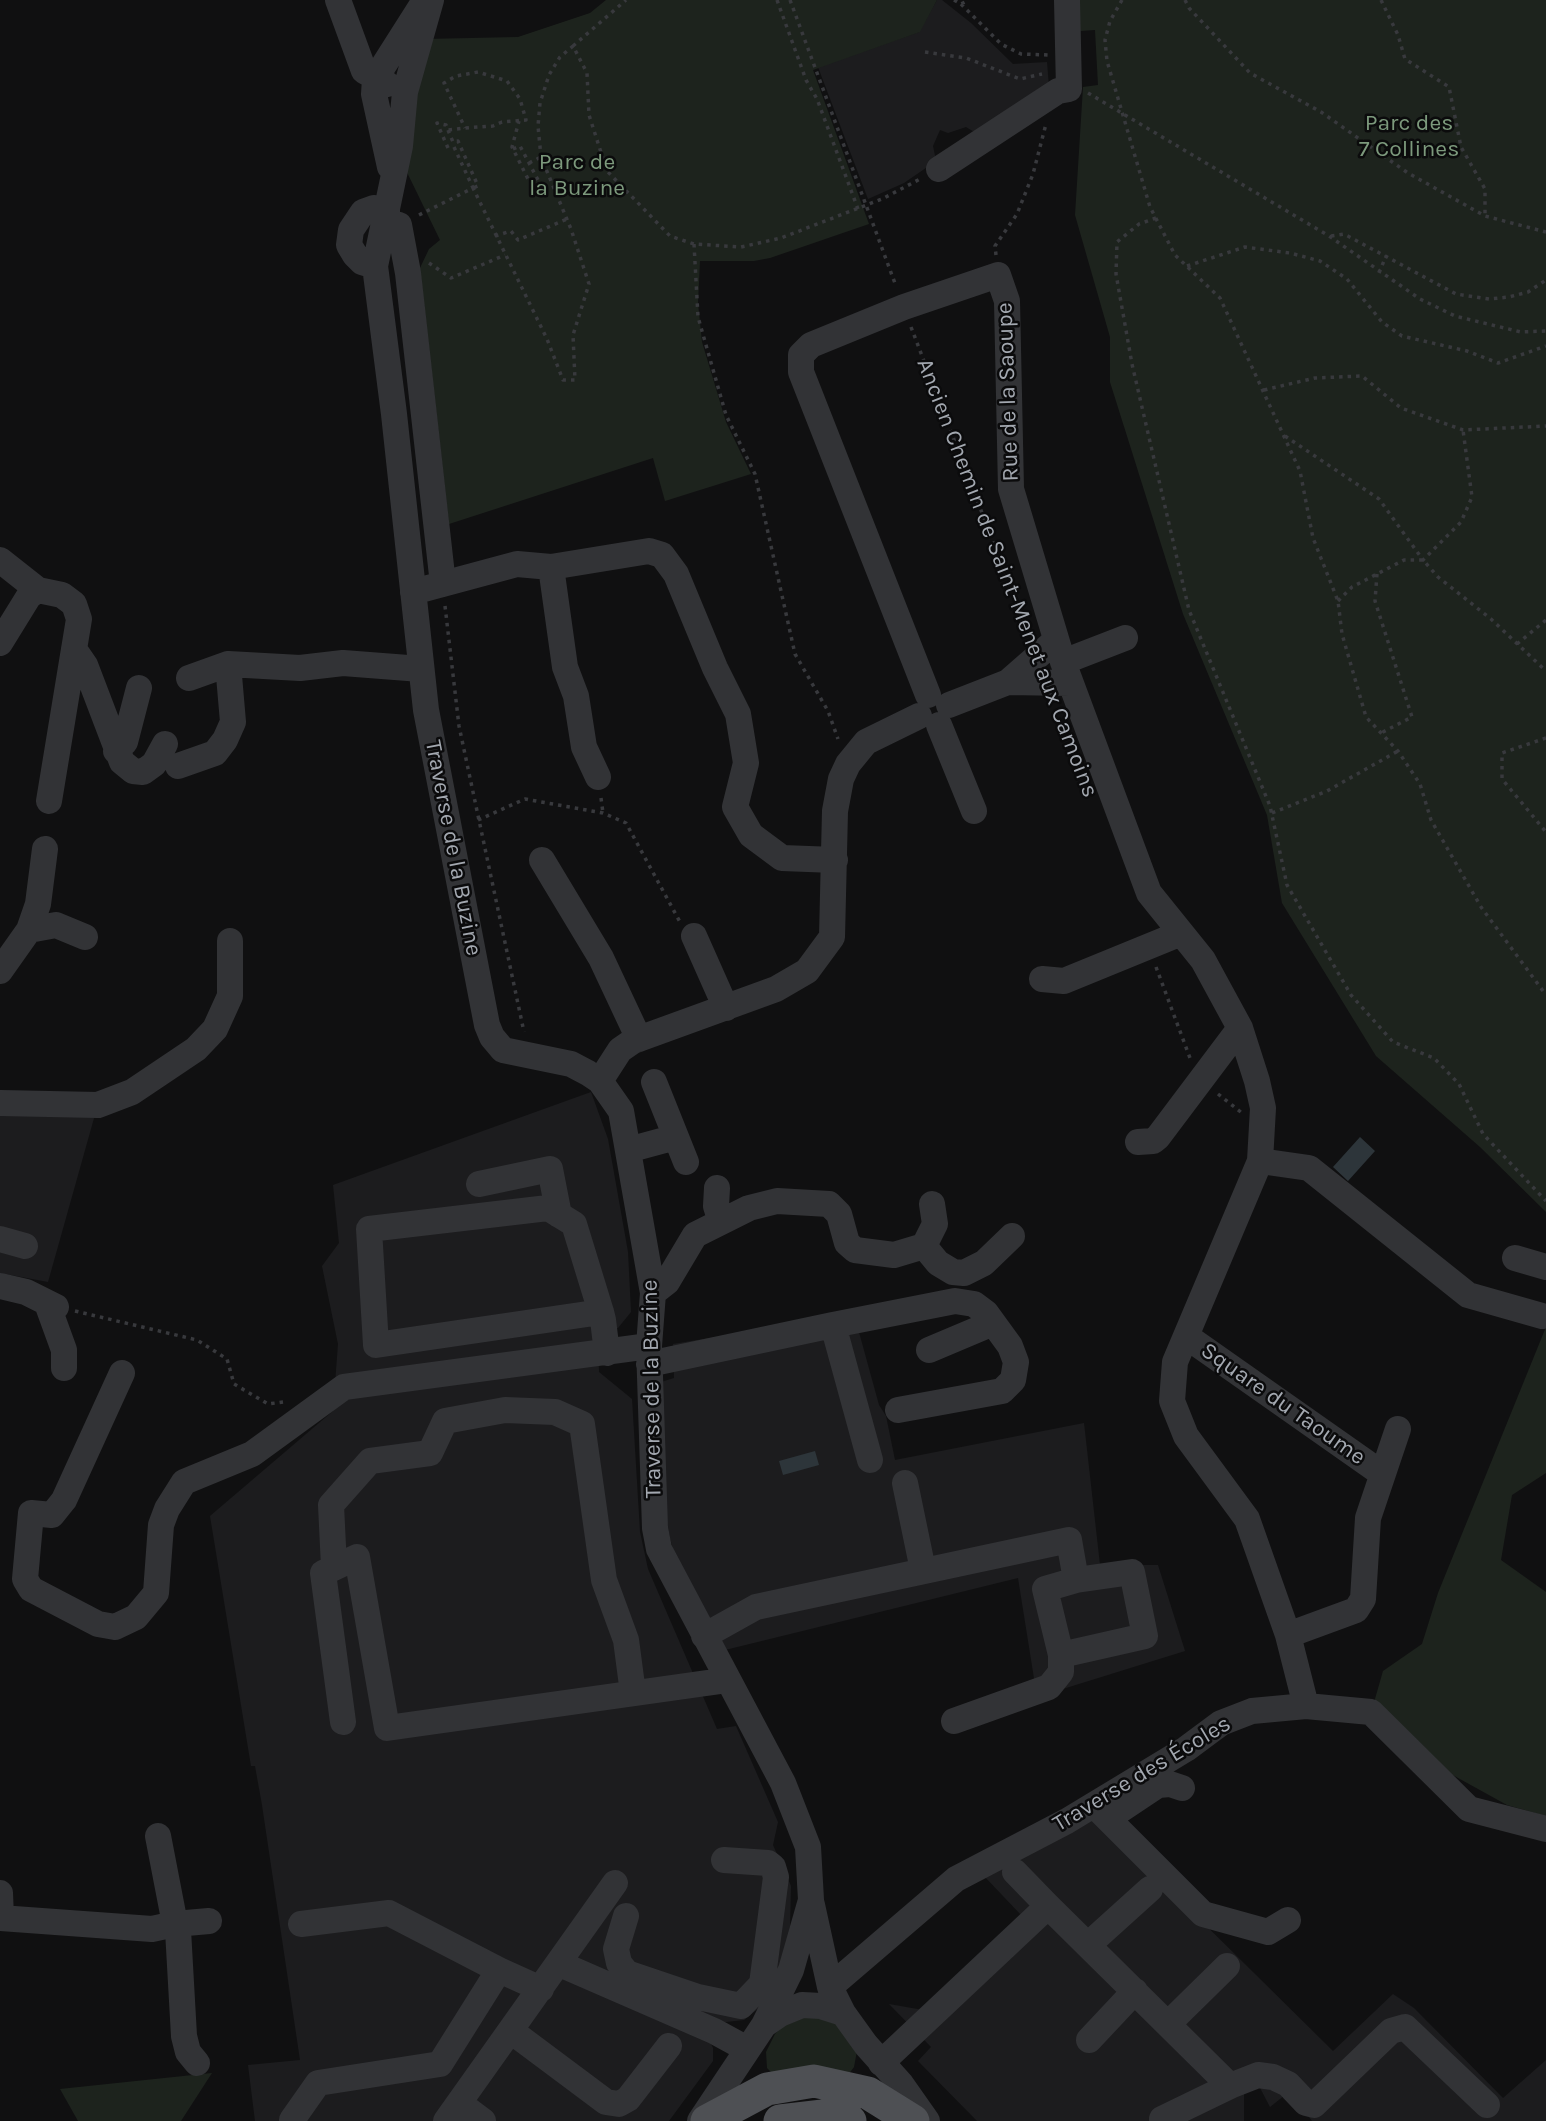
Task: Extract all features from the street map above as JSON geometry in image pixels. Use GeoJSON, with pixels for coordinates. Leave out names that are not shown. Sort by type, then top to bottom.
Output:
{"type":"FeatureCollection","features":[{"type":"Feature","properties":{"kind":"main road"},"geometry":{"type":"LineString","coordinates":[[707,2121],[767,2089],[814,2081],[857,2089],[913,2121]]}},
{"type":"Feature","properties":{"kind":"street"},"geometry":{"type":"LineString","coordinates":[[338,0],[364,71],[374,86],[404,99]]}},
{"type":"Feature","properties":{"kind":"street"},"geometry":{"type":"LineString","coordinates":[[374,86],[424,0]]}},
{"type":"Feature","properties":{"kind":"street","name":"Traverse de la Buzine"},"geometry":{"type":"LineString","coordinates":[[431,0],[404,99],[390,219],[375,266],[426,710],[487,1025],[492,1037],[503,1050],[570,1064],[600,1081],[621,1111],[653,1293],[649,1355],[655,1528],[659,1549],[783,1783],[808,1847],[811,1894],[799,1950],[757,2036],[700,2121]]}},
{"type":"Feature","properties":{"kind":"street"},"geometry":{"type":"LineString","coordinates":[[939,169],[1060,84],[1067,0]]}},
{"type":"Feature","properties":{"kind":"street","name":"Traverse de la Buzine"},"geometry":{"type":"LineString","coordinates":[[374,86],[393,185]]}},
{"type":"Feature","properties":{"kind":"street"},"geometry":{"type":"LineString","coordinates":[[390,219],[408,273],[443,584]]}},
{"type":"Feature","properties":{"kind":"street","name":"Rue de la Saoupe"},"geometry":{"type":"LineString","coordinates":[[974,811],[801,372],[801,355],[811,345],[904,307],[998,275],[1007,301],[1011,489],[1057,661],[1149,893],[1202,960],[1240,1028],[1263,1108],[1260,1161],[1175,1362],[1172,1401],[1186,1436],[1247,1519],[1288,1635],[1306,1706]]}},
{"type":"Feature","properties":{"kind":"street"},"geometry":{"type":"LineString","coordinates":[[413,592],[517,564],[551,567],[649,551],[662,555],[676,574],[715,668],[738,713],[746,763],[735,807],[751,835],[782,858],[835,860]]}},
{"type":"Feature","properties":{"kind":"street"},"geometry":{"type":"LineString","coordinates":[[0,560],[38,590],[62,595],[74,604],[79,620],[49,801]]}},
{"type":"Feature","properties":{"kind":"street"},"geometry":{"type":"LineString","coordinates":[[551,567],[565,667],[576,696],[584,747],[598,777]]}},
{"type":"Feature","properties":{"kind":"street"},"geometry":{"type":"LineString","coordinates":[[0,643],[29,596],[38,590]]}},
{"type":"Feature","properties":{"kind":"street"},"geometry":{"type":"LineString","coordinates":[[600,1081],[620,1050],[639,1039],[786,983],[807,971],[822,952],[832,937],[833,928],[835,811],[841,779],[848,764],[866,742],[934,710],[1057,661],[1125,638]]}},
{"type":"Feature","properties":{"kind":"street"},"geometry":{"type":"LineString","coordinates":[[74,649],[85,665],[116,751],[133,771],[143,772],[171,755],[215,753],[225,740],[233,722],[228,664]]}},
{"type":"Feature","properties":{"kind":"street"},"geometry":{"type":"LineString","coordinates":[[1008,682],[1057,661]]}},
{"type":"Feature","properties":{"kind":"street"},"geometry":{"type":"LineString","coordinates":[[189,678],[228,664],[300,668],[343,663],[421,669]]}},
{"type":"Feature","properties":{"kind":"street"},"geometry":{"type":"LineString","coordinates":[[116,751],[125,742],[139,688]]}},
{"type":"Feature","properties":{"kind":"street"},"geometry":{"type":"LineString","coordinates":[[0,971],[29,930],[38,904],[45,849]]}},
{"type":"Feature","properties":{"kind":"street"},"geometry":{"type":"LineString","coordinates":[[542,860],[600,958],[639,1039]]}},
{"type":"Feature","properties":{"kind":"street"},"geometry":{"type":"LineString","coordinates":[[29,930],[56,925],[85,937]]}},
{"type":"Feature","properties":{"kind":"street"},"geometry":{"type":"LineString","coordinates":[[685,927],[726,1007]]}},
{"type":"Feature","properties":{"kind":"street"},"geometry":{"type":"LineString","coordinates":[[1042,979],[1064,981],[1179,934]]}},
{"type":"Feature","properties":{"kind":"street"},"geometry":{"type":"LineString","coordinates":[[0,1104],[98,1105],[132,1092],[197,1049],[215,1030],[230,996],[230,941]]}},
{"type":"Feature","properties":{"kind":"street"},"geometry":{"type":"LineString","coordinates":[[1138,1142],[1153,1141],[1158,1137],[1240,1028]]}},
{"type":"Feature","properties":{"kind":"street"},"geometry":{"type":"LineString","coordinates":[[654,1082],[686,1162]]}},
{"type":"Feature","properties":{"kind":"street"},"geometry":{"type":"LineString","coordinates":[[628,1150],[676,1137]]}},
{"type":"Feature","properties":{"kind":"street"},"geometry":{"type":"LineString","coordinates":[[1260,1161],[1309,1168],[1468,1295],[1542,1316]]}},
{"type":"Feature","properties":{"kind":"street"},"geometry":{"type":"LineString","coordinates":[[479,1184],[550,1169],[559,1215]]}},
{"type":"Feature","properties":{"kind":"street"},"geometry":{"type":"LineString","coordinates":[[717,1188],[716,1206],[721,1222]]}},
{"type":"Feature","properties":{"kind":"street"},"geometry":{"type":"LineString","coordinates":[[653,1293],[667,1282],[695,1235],[748,1208],[777,1201],[829,1205],[839,1214],[847,1243],[855,1250],[894,1255],[924,1246],[935,1224],[932,1204]]}},
{"type":"Feature","properties":{"kind":"street"},"geometry":{"type":"LineString","coordinates":[[601,1312],[376,1345],[369,1229],[548,1208],[574,1224],[601,1312],[607,1353]]}},
{"type":"Feature","properties":{"kind":"street"},"geometry":{"type":"LineString","coordinates":[[924,1246],[938,1263],[953,1272],[964,1273],[984,1263],[1012,1236]]}},
{"type":"Feature","properties":{"kind":"street"},"geometry":{"type":"LineString","coordinates":[[1515,1258],[1546,1267]]}},
{"type":"Feature","properties":{"kind":"street"},"geometry":{"type":"LineString","coordinates":[[0,1286],[26,1292],[52,1306],[64,1350],[64,1368]]}},
{"type":"Feature","properties":{"kind":"street"},"geometry":{"type":"LineString","coordinates":[[122,1373],[64,1500],[52,1515],[31,1513],[25,1579],[31,1589],[98,1624],[115,1627],[136,1617],[156,1593],[161,1525],[167,1508],[184,1482],[252,1454],[344,1387],[607,1353],[649,1355],[833,1325],[955,1301],[974,1304],[1010,1346],[1016,1362],[1013,1380],[1002,1391],[898,1410]]}},
{"type":"Feature","properties":{"kind":"street"},"geometry":{"type":"LineString","coordinates":[[929,1350],[993,1323]]}},
{"type":"Feature","properties":{"kind":"street"},"geometry":{"type":"LineString","coordinates":[[833,1325],[870,1460]]}},
{"type":"Feature","properties":{"kind":"street","name":"Square du Taoume"},"geometry":{"type":"LineString","coordinates":[[1186,1336],[1381,1473]]}},
{"type":"Feature","properties":{"kind":"street"},"geometry":{"type":"LineString","coordinates":[[334,1567],[331,1505],[370,1461],[430,1453],[445,1421],[505,1410],[555,1412],[582,1424],[604,1580],[625,1640],[633,1693]]}},
{"type":"Feature","properties":{"kind":"street","name":"Square du Taoume"},"geometry":{"type":"LineString","coordinates":[[1288,1635],[1356,1610],[1363,1599],[1368,1518],[1398,1429]]}},
{"type":"Feature","properties":{"kind":"street"},"geometry":{"type":"LineString","coordinates":[[905,1483],[923,1570]]}},
{"type":"Feature","properties":{"kind":"street"},"geometry":{"type":"LineString","coordinates":[[705,1636],[755,1607],[1069,1540],[1076,1580]]}},
{"type":"Feature","properties":{"kind":"street"},"geometry":{"type":"LineString","coordinates":[[343,1722],[323,1573],[357,1557],[387,1728],[728,1680]]}},
{"type":"Feature","properties":{"kind":"street"},"geometry":{"type":"LineString","coordinates":[[954,1721],[1049,1687],[1061,1672],[1061,1655],[1045,1588],[1076,1580],[1132,1572],[1144,1636],[1061,1655]]}},
{"type":"Feature","properties":{"kind":"street","name":"Traverse des Écoles"},"geometry":{"type":"LineString","coordinates":[[830,1987],[956,1879],[1094,1805],[1186,1749],[1221,1723],[1252,1711],[1306,1706],[1371,1712],[1469,1809],[1546,1829]]}},
{"type":"Feature","properties":{"kind":"street"},"geometry":{"type":"LineString","coordinates":[[1094,1805],[1122,1809],[1158,1785],[1182,1788]]}},
{"type":"Feature","properties":{"kind":"street"},"geometry":{"type":"LineString","coordinates":[[1094,1805],[1203,1914],[1268,1933],[1288,1920]]}},
{"type":"Feature","properties":{"kind":"street"},"geometry":{"type":"LineString","coordinates":[[158,1836],[178,1930],[184,2036],[188,2052],[197,2063]]}},
{"type":"Feature","properties":{"kind":"street"},"geometry":{"type":"LineString","coordinates":[[626,1916],[616,1949],[619,1963],[627,1973],[667,1984],[698,1997],[741,2006],[762,1984],[776,1877],[773,1867],[768,1863],[724,1860]]}},
{"type":"Feature","properties":{"kind":"street"},"geometry":{"type":"LineString","coordinates":[[1016,1872],[1230,2086]]}},
{"type":"Feature","properties":{"kind":"street"},"geometry":{"type":"LineString","coordinates":[[483,2121],[452,2112],[560,1964],[615,1883]]}},
{"type":"Feature","properties":{"kind":"street"},"geometry":{"type":"LineString","coordinates":[[1088,1945],[1150,1889]]}},
{"type":"Feature","properties":{"kind":"street"},"geometry":{"type":"LineString","coordinates":[[774,1894],[811,1894],[830,1987],[843,2013],[873,2054],[901,2084],[927,2121]]}},
{"type":"Feature","properties":{"kind":"street"},"geometry":{"type":"LineString","coordinates":[[843,2013],[821,2006],[802,2006],[780,2014],[757,2036],[756,2062],[767,2089],[786,2109],[813,2119],[844,2103],[857,2089],[873,2054],[1048,1906]]}},
{"type":"Feature","properties":{"kind":"street"},"geometry":{"type":"LineString","coordinates":[[0,1910],[152,1929],[175,1924],[209,1922]]}},
{"type":"Feature","properties":{"kind":"street"},"geometry":{"type":"LineString","coordinates":[[301,1924],[389,1913],[541,1989]]}},
{"type":"Feature","properties":{"kind":"street"},"geometry":{"type":"LineString","coordinates":[[560,1964],[713,2031],[757,2036]]}},
{"type":"Feature","properties":{"kind":"street"},"geometry":{"type":"LineString","coordinates":[[1168,2024],[1227,1966]]}},
{"type":"Feature","properties":{"kind":"street"},"geometry":{"type":"LineString","coordinates":[[292,2120],[318,2084],[440,2064],[499,1970]]}},
{"type":"Feature","properties":{"kind":"street"},"geometry":{"type":"LineString","coordinates":[[1089,2039],[1135,1991]]}},
{"type":"Feature","properties":{"kind":"street"},"geometry":{"type":"LineString","coordinates":[[1162,2119],[1258,2075],[1273,2077],[1288,2084],[1306,2103],[1314,2105],[1391,2031],[1405,2027],[1487,2105]]}},
{"type":"Feature","properties":{"kind":"street"},"geometry":{"type":"LineString","coordinates":[[511,2031],[606,2102],[619,2104],[628,2099],[668,2046]]}},
{"type":"Feature","properties":{"kind":"path"},"geometry":{"type":"LineString","coordinates":[[454,147],[547,339],[563,380],[575,380],[573,335],[589,284],[568,219],[541,157],[540,103],[549,75],[560,57],[626,0]]}},
{"type":"Feature","properties":{"kind":"path"},"geometry":{"type":"LineString","coordinates":[[778,0],[806,80],[817,99],[858,209]]}},
{"type":"Feature","properties":{"kind":"path","name":"Ancien Chemin de Saint-Menet aux Camoins"},"geometry":{"type":"LineString","coordinates":[[790,0],[904,307],[1057,661]]}},
{"type":"Feature","properties":{"kind":"path"},"geometry":{"type":"LineString","coordinates":[[954,0],[1001,44],[1021,54],[1049,55],[1053,58],[1060,84],[1017,214],[995,246],[998,275]]}},
{"type":"Feature","properties":{"kind":"path"},"geometry":{"type":"LineString","coordinates":[[961,4],[968,0]]}},
{"type":"Feature","properties":{"kind":"path"},"geometry":{"type":"LineString","coordinates":[[1122,0],[1110,21],[1105,40],[1107,61],[1150,207],[1175,255],[1220,298],[1300,471],[1313,538],[1338,601],[1342,634],[1366,717],[1398,751],[1420,784],[1431,820],[1481,907],[1546,995]]}},
{"type":"Feature","properties":{"kind":"path"},"geometry":{"type":"LineString","coordinates":[[1185,0],[1189,8],[1250,73],[1321,111],[1408,173],[1485,216],[1546,232]]}},
{"type":"Feature","properties":{"kind":"path"},"geometry":{"type":"LineString","coordinates":[[1381,0],[1398,34],[1405,60],[1449,87],[1461,147],[1485,189],[1485,216]]}},
{"type":"Feature","properties":{"kind":"path"},"geometry":{"type":"LineString","coordinates":[[573,46],[587,73],[589,115],[607,172],[670,236],[694,244],[741,247],[781,238],[858,209],[939,169]]}},
{"type":"Feature","properties":{"kind":"path"},"geometry":{"type":"LineString","coordinates":[[925,52],[966,58],[1020,79],[1060,84],[1090,93],[1329,236],[1378,273],[1455,316],[1521,332],[1546,331]]}},
{"type":"Feature","properties":{"kind":"path"},"geometry":{"type":"LineString","coordinates":[[448,130],[465,128],[526,120],[523,107],[507,81],[490,74],[471,73],[444,83],[465,128]]}},
{"type":"Feature","properties":{"kind":"path"},"geometry":{"type":"LineString","coordinates":[[513,148],[520,146],[537,180],[530,183],[513,148],[519,121]]}},
{"type":"Feature","properties":{"kind":"path"},"geometry":{"type":"LineString","coordinates":[[390,219],[478,186],[458,141],[453,142],[448,130],[437,123],[449,148]]}},
{"type":"Feature","properties":{"kind":"path"},"geometry":{"type":"LineString","coordinates":[[529,163],[541,157]]}},
{"type":"Feature","properties":{"kind":"path"},"geometry":{"type":"LineString","coordinates":[[1156,218],[1139,224],[1117,242],[1116,274],[1132,364],[1189,610],[1272,813],[1287,885],[1351,995],[1392,1042],[1434,1058],[1459,1084],[1483,1134],[1546,1201]]}},
{"type":"Feature","properties":{"kind":"path"},"geometry":{"type":"LineString","coordinates":[[495,236],[511,231],[518,240],[568,219]]}},
{"type":"Feature","properties":{"kind":"path"},"geometry":{"type":"LineString","coordinates":[[1329,236],[1344,234],[1456,294],[1489,299],[1528,292],[1546,280]]}},
{"type":"Feature","properties":{"kind":"path"},"geometry":{"type":"LineString","coordinates":[[694,244],[698,317],[726,415],[755,474],[795,654],[828,711],[842,750]]}},
{"type":"Feature","properties":{"kind":"path"},"geometry":{"type":"LineString","coordinates":[[1187,266],[1245,247],[1290,253],[1320,261],[1347,279],[1382,322],[1402,336],[1467,351],[1498,363],[1546,346]]}},
{"type":"Feature","properties":{"kind":"path"},"geometry":{"type":"LineString","coordinates":[[424,259],[451,278],[505,255]]}},
{"type":"Feature","properties":{"kind":"path"},"geometry":{"type":"LineString","coordinates":[[1378,273],[1386,256]]}},
{"type":"Feature","properties":{"kind":"path"},"geometry":{"type":"LineString","coordinates":[[1264,390],[1315,377],[1362,376],[1401,408],[1463,430],[1546,426]]}},
{"type":"Feature","properties":{"kind":"path"},"geometry":{"type":"LineString","coordinates":[[1338,601],[1352,587],[1404,560],[1423,561],[1461,522],[1472,497],[1463,430]]}},
{"type":"Feature","properties":{"kind":"path"},"geometry":{"type":"LineString","coordinates":[[1285,436],[1379,499],[1423,561],[1438,577],[1546,671]]}},
{"type":"Feature","properties":{"kind":"path"},"geometry":{"type":"LineString","coordinates":[[1377,574],[1375,601],[1412,718],[1381,733]]}},
{"type":"Feature","properties":{"kind":"path"},"geometry":{"type":"LineString","coordinates":[[443,584],[459,726],[478,820],[521,1025],[539,1058]]}},
{"type":"Feature","properties":{"kind":"path"},"geometry":{"type":"LineString","coordinates":[[1517,643],[1546,620]]}},
{"type":"Feature","properties":{"kind":"path"},"geometry":{"type":"LineString","coordinates":[[1546,738],[1502,753],[1502,779],[1546,832]]}},
{"type":"Feature","properties":{"kind":"path"},"geometry":{"type":"LineString","coordinates":[[1272,813],[1328,791],[1398,751]]}},
{"type":"Feature","properties":{"kind":"path"},"geometry":{"type":"LineString","coordinates":[[478,820],[525,799],[603,813],[626,823],[685,927]]}},
{"type":"Feature","properties":{"kind":"path"},"geometry":{"type":"LineString","coordinates":[[1149,946],[1192,1064],[1202,1079],[1263,1130]]}},
{"type":"Feature","properties":{"kind":"path"},"geometry":{"type":"LineString","coordinates":[[52,1306],[197,1340],[227,1359],[234,1384],[268,1404],[294,1401]]}},
{"type":"Feature","properties":{"kind":"shaded area"},"geometry":{"type":"Polygon","coordinates":[[[937,0],[942,0],[971,23],[1013,64],[1047,62],[1049,87],[981,136],[966,127],[948,133],[940,130],[933,146],[936,161],[904,183],[868,199],[818,67],[919,32],[937,0]]]}},
{"type":"Feature","properties":{"kind":"shaded area"},"geometry":{"type":"Polygon","coordinates":[[[591,1092],[608,1139],[628,1252],[631,1312],[618,1328],[598,1332],[599,1372],[632,1399],[640,1532],[648,1569],[717,1729],[736,1726],[778,1822],[773,1845],[791,1886],[790,1927],[780,1974],[759,2008],[744,2020],[717,2023],[709,2040],[713,2048],[713,2061],[669,2121],[255,2121],[248,2065],[300,2060],[262,1805],[255,1766],[251,1766],[210,1516],[333,1411],[338,1344],[322,1266],[339,1243],[333,1185],[591,1092]]]}},
{"type":"Feature","properties":{"kind":"shaded area"},"geometry":{"type":"Polygon","coordinates":[[[0,1107],[96,1111],[48,1282],[0,1273],[0,1107]]]}},
{"type":"Feature","properties":{"kind":"shaded area"},"geometry":{"type":"Polygon","coordinates":[[[1360,1137],[1375,1151],[1348,1181],[1333,1167],[1360,1137]]]}},
{"type":"Feature","properties":{"kind":"shaded area"},"geometry":{"type":"Polygon","coordinates":[[[854,1314],[879,1405],[886,1416],[895,1460],[1084,1423],[1100,1565],[1158,1565],[1185,1651],[1037,1697],[1018,1578],[725,1650],[675,1557],[665,1509],[661,1382],[674,1378],[673,1344],[854,1314]]]}},
{"type":"Feature","properties":{"kind":"shaded area"},"geometry":{"type":"Polygon","coordinates":[[[815,1451],[819,1465],[783,1475],[779,1461],[815,1451]]]}},
{"type":"Feature","properties":{"kind":"shaded area"},"geometry":{"type":"Polygon","coordinates":[[[1094,1815],[1333,2051],[1393,1994],[1414,2008],[1503,2098],[1546,2060],[1546,2121],[1312,2121],[1290,2091],[1270,2107],[1258,2084],[1244,2092],[1244,2121],[977,2121],[918,2061],[931,2047],[889,2004],[923,2010],[1022,1916],[984,1876],[1094,1815]]]}},
{"type":"Feature","properties":{"kind":"green space","name":"Parc de la Buzine"},"geometry":{"type":"Polygon","coordinates":[[[606,0],[937,0],[920,32],[813,70],[869,224],[770,258],[754,261],[700,261],[698,303],[702,342],[726,422],[751,474],[665,501],[653,458],[449,524],[420,268],[429,249],[440,240],[400,158],[425,39],[518,37],[590,13],[606,0]]]}},
{"type":"Feature","properties":{"kind":"green space","name":"Parc des 7 Collines"},"geometry":{"type":"Polygon","coordinates":[[[1077,0],[1546,0],[1546,1212],[1480,1147],[1376,1056],[1282,903],[1267,815],[1183,614],[1110,382],[1110,337],[1075,215],[1083,87],[1098,85],[1095,30],[1080,31],[1077,0]]]}},
{"type":"Feature","properties":{"kind":"green space"},"geometry":{"type":"Polygon","coordinates":[[[1546,1327],[1546,1473],[1512,1495],[1501,1560],[1546,1592],[1546,1816],[1507,1805],[1440,1768],[1373,1706],[1383,1671],[1422,1644],[1438,1593],[1546,1327]]]}},
{"type":"Feature","properties":{"kind":"green space"},"geometry":{"type":"Polygon","coordinates":[[[818,2016],[835,2023],[857,2051],[854,2067],[848,2075],[773,2074],[767,2068],[766,2052],[775,2034],[786,2022],[799,2017],[818,2016]]]}},
{"type":"Feature","properties":{"kind":"green space"},"geometry":{"type":"Polygon","coordinates":[[[212,2073],[181,2121],[78,2121],[60,2089],[212,2073]]]}}]}
